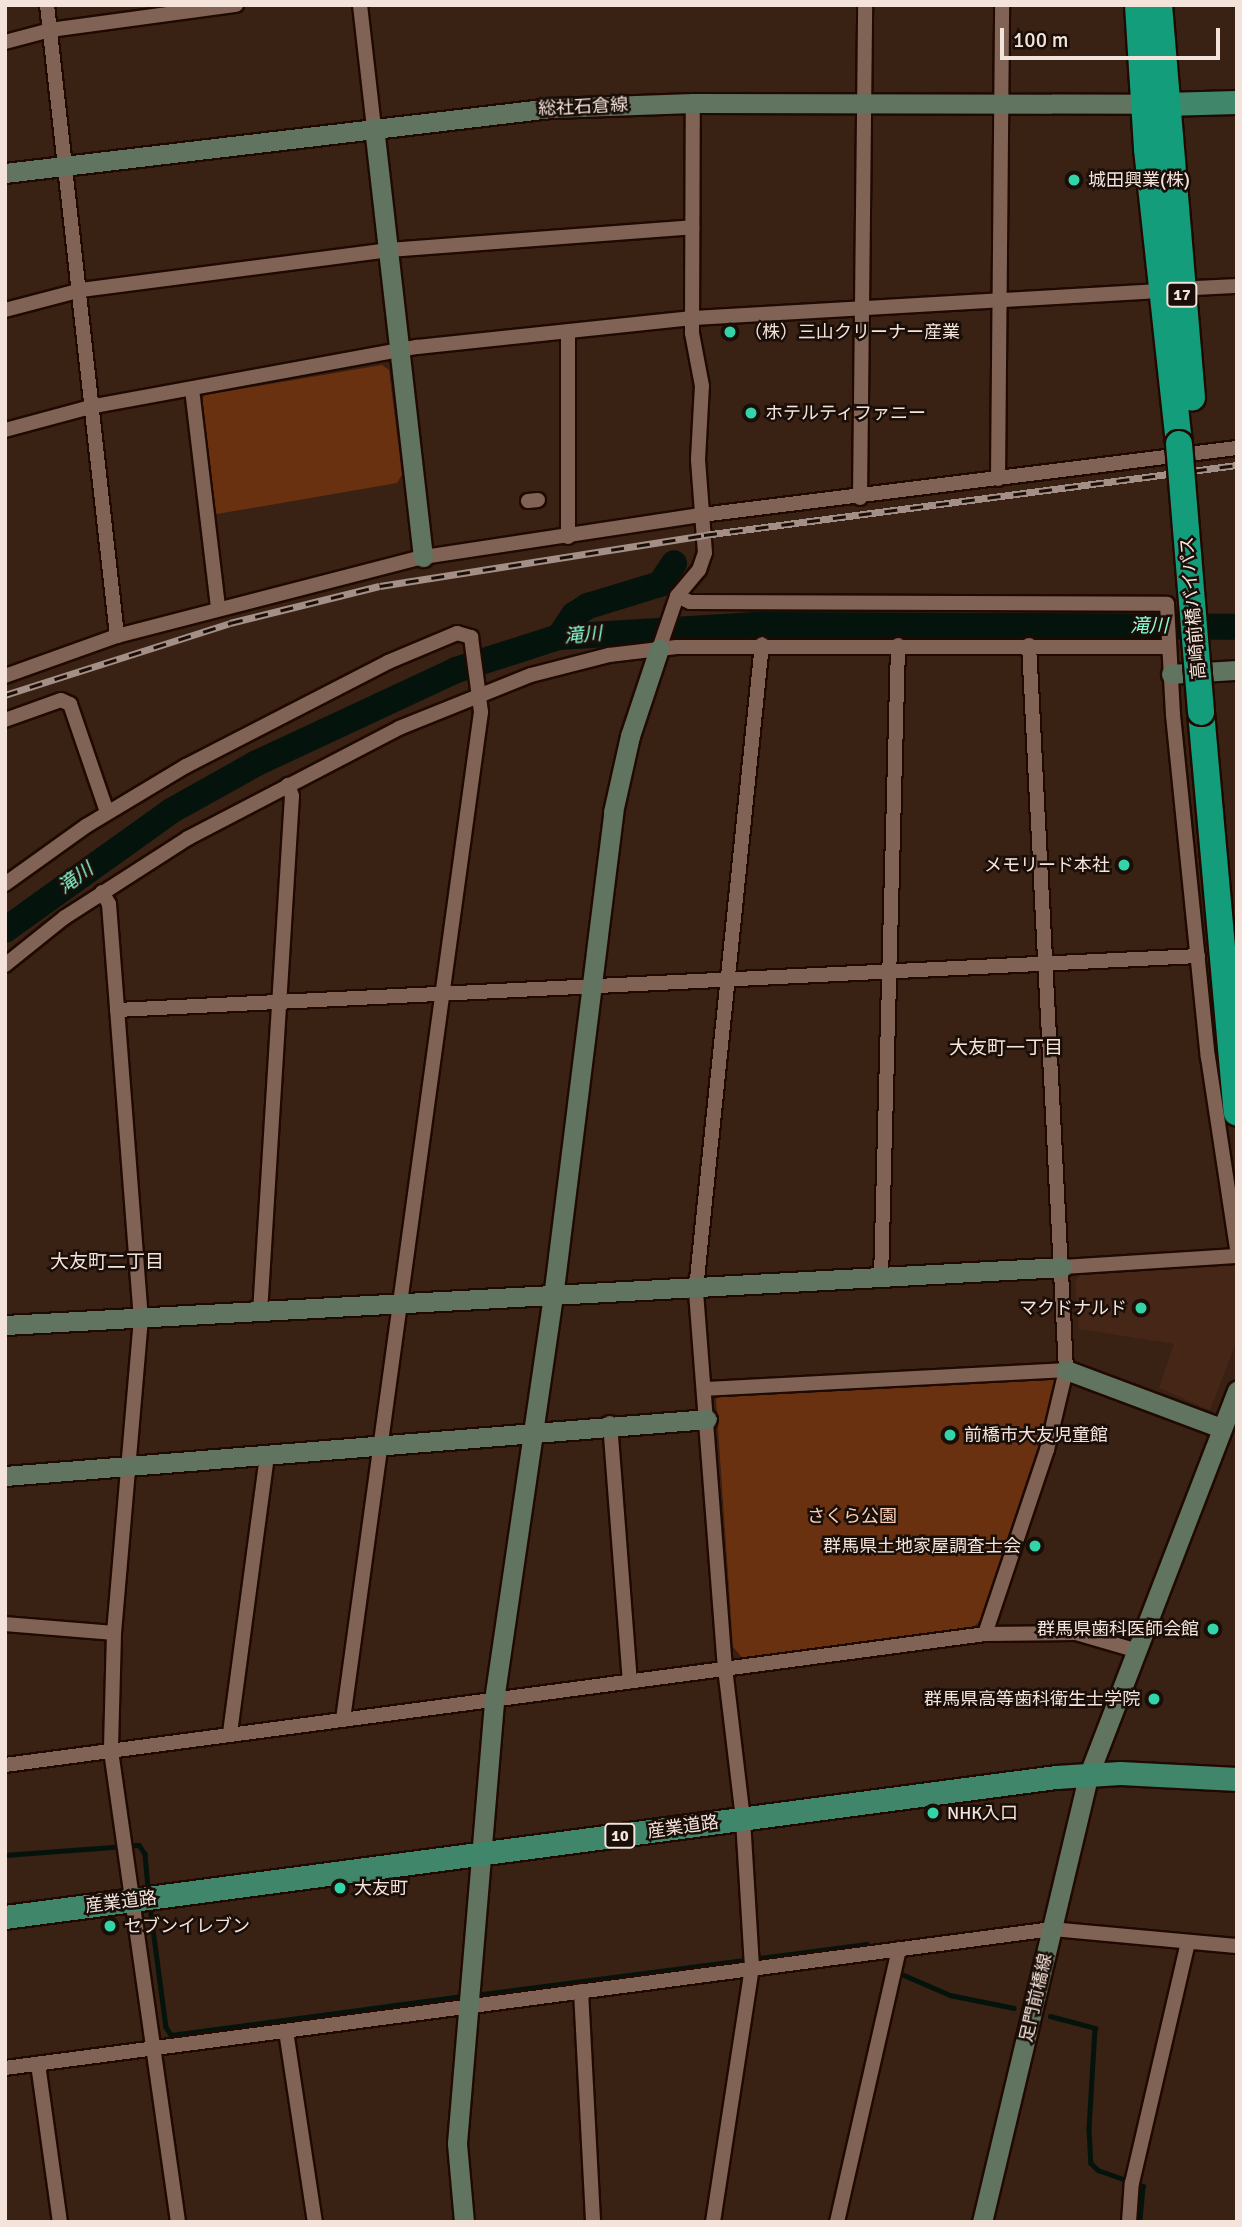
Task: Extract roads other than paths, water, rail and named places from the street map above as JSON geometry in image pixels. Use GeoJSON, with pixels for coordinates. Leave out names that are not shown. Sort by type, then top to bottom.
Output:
{"type":"FeatureCollection","features":[{"type":"Feature","properties":{"kind":"highway","name":"17"},"geometry":{"type":"LineString","coordinates":[[1138,5],[1154,104]]}},
{"type":"Feature","properties":{"kind":"highway","name":"17"},"geometry":{"type":"LineString","coordinates":[[1154,104],[1159,5]]}},
{"type":"Feature","properties":{"kind":"highway","name":"高崎前橋バイパス"},"geometry":{"type":"LineString","coordinates":[[1154,104],[1210,711],[1237,1112]]}},
{"type":"Feature","properties":{"kind":"highway","name":"高崎前橋バイパス"},"geometry":{"type":"LineString","coordinates":[[1210,711],[1237,900]]}},
{"type":"Feature","properties":{"kind":"main road"},"geometry":{"type":"LineString","coordinates":[[1154,104],[1237,102]]}},
{"type":"Feature","properties":{"kind":"main road","name":"産業道路"},"geometry":{"type":"LineString","coordinates":[[5,1917],[1089,1773],[1237,1779]]}},
{"type":"Feature","properties":{"kind":"street"},"geometry":{"type":"LineString","coordinates":[[47,5],[94,406],[117,636]]}},
{"type":"Feature","properties":{"kind":"street"},"geometry":{"type":"LineString","coordinates":[[5,42],[50,30],[236,5]]}},
{"type":"Feature","properties":{"kind":"street"},"geometry":{"type":"LineString","coordinates":[[360,5],[423,557]]}},
{"type":"Feature","properties":{"kind":"street"},"geometry":{"type":"LineString","coordinates":[[860,498],[865,5]]}},
{"type":"Feature","properties":{"kind":"street"},"geometry":{"type":"LineString","coordinates":[[998,479],[1002,5]]}},
{"type":"Feature","properties":{"kind":"street"},"geometry":{"type":"LineString","coordinates":[[464,2222],[457,2143],[465,2007],[494,1700],[553,1297],[614,812],[630,736],[671,611],[677,596],[702,563],[698,436],[702,386],[692,318],[693,103]]}},
{"type":"Feature","properties":{"kind":"street","name":"総社石倉線"},"geometry":{"type":"LineString","coordinates":[[5,173],[66,162],[551,108],[693,103],[1154,104]]}},
{"type":"Feature","properties":{"kind":"street"},"geometry":{"type":"LineString","coordinates":[[5,310],[81,290],[389,250],[692,227]]}},
{"type":"Feature","properties":{"kind":"street"},"geometry":{"type":"LineString","coordinates":[[1197,288],[1237,286]]}},
{"type":"Feature","properties":{"kind":"street"},"geometry":{"type":"LineString","coordinates":[[5,430],[94,406],[401,352],[692,318],[1148,292]]}},
{"type":"Feature","properties":{"kind":"street"},"geometry":{"type":"LineString","coordinates":[[568,332],[568,537]]}},
{"type":"Feature","properties":{"kind":"street"},"geometry":{"type":"LineString","coordinates":[[192,389],[218,608]]}},
{"type":"Feature","properties":{"kind":"street"},"geometry":{"type":"LineString","coordinates":[[5,676],[117,636],[423,557],[702,515],[860,498],[1237,448]]}},
{"type":"Feature","properties":{"kind":"street"},"geometry":{"type":"LineString","coordinates":[[677,596],[690,602],[1167,604],[1171,674],[1219,1154],[1237,1248]]}},
{"type":"Feature","properties":{"kind":"street"},"geometry":{"type":"LineString","coordinates":[[5,884],[107,812],[186,766],[388,662],[457,633],[471,636],[479,690],[444,992],[343,1719]]}},
{"type":"Feature","properties":{"kind":"street"},"geometry":{"type":"LineString","coordinates":[[712,2222],[752,1967],[743,1819],[725,1669],[696,1289],[762,644]]}},
{"type":"Feature","properties":{"kind":"street"},"geometry":{"type":"LineString","coordinates":[[5,965],[102,892],[188,838],[288,785],[479,690],[595,658],[660,646],[1169,644]]}},
{"type":"Feature","properties":{"kind":"street"},"geometry":{"type":"LineString","coordinates":[[881,1279],[887,970],[898,645]]}},
{"type":"Feature","properties":{"kind":"street"},"geometry":{"type":"LineString","coordinates":[[985,1634],[1047,1450],[1066,1370],[1029,645]]}},
{"type":"Feature","properties":{"kind":"street"},"geometry":{"type":"LineString","coordinates":[[1171,674],[1237,670]]}},
{"type":"Feature","properties":{"kind":"street"},"geometry":{"type":"LineString","coordinates":[[5,720],[61,700],[70,704],[107,812]]}},
{"type":"Feature","properties":{"kind":"street"},"geometry":{"type":"LineString","coordinates":[[260,1313],[292,796],[288,785]]}},
{"type":"Feature","properties":{"kind":"street"},"geometry":{"type":"LineString","coordinates":[[102,892],[109,904],[141,1318],[114,1633],[111,1751],[135,1900],[178,2222]]}},
{"type":"Feature","properties":{"kind":"street"},"geometry":{"type":"LineString","coordinates":[[117,1010],[278,999],[1198,956]]}},
{"type":"Feature","properties":{"kind":"street"},"geometry":{"type":"LineString","coordinates":[[5,1325],[881,1279],[1237,1256]]}},
{"type":"Feature","properties":{"kind":"street"},"geometry":{"type":"LineString","coordinates":[[704,1389],[1066,1370],[1221,1428]]}},
{"type":"Feature","properties":{"kind":"street","name":"足門前橋線"},"geometry":{"type":"LineString","coordinates":[[982,2222],[1089,1773],[1237,1391]]}},
{"type":"Feature","properties":{"kind":"street"},"geometry":{"type":"LineString","coordinates":[[5,1476],[610,1423],[707,1419]]}},
{"type":"Feature","properties":{"kind":"street"},"geometry":{"type":"LineString","coordinates":[[610,1423],[630,1681]]}},
{"type":"Feature","properties":{"kind":"street"},"geometry":{"type":"LineString","coordinates":[[230,1733],[267,1455]]}},
{"type":"Feature","properties":{"kind":"street"},"geometry":{"type":"LineString","coordinates":[[5,1624],[114,1633]]}},
{"type":"Feature","properties":{"kind":"street"},"geometry":{"type":"LineString","coordinates":[[5,1765],[985,1634],[1076,1633],[1135,1650]]}},
{"type":"Feature","properties":{"kind":"street"},"geometry":{"type":"LineString","coordinates":[[5,2068],[1052,1929],[1237,1946]]}},
{"type":"Feature","properties":{"kind":"street"},"geometry":{"type":"LineString","coordinates":[[1129,2222],[1132,2183],[1188,1942]]}},
{"type":"Feature","properties":{"kind":"street"},"geometry":{"type":"LineString","coordinates":[[836,2222],[899,1949]]}},
{"type":"Feature","properties":{"kind":"street"},"geometry":{"type":"LineString","coordinates":[[581,1991],[593,2222]]}},
{"type":"Feature","properties":{"kind":"street"},"geometry":{"type":"LineString","coordinates":[[286,2031],[315,2222]]}},
{"type":"Feature","properties":{"kind":"street"},"geometry":{"type":"LineString","coordinates":[[38,2064],[60,2222]]}},
{"type":"Feature","properties":{"kind":"waterway"},"geometry":{"type":"LineString","coordinates":[[559,637],[574,615],[588,606],[660,584],[674,563]]}},
{"type":"Feature","properties":{"kind":"waterway","name":"滝川"},"geometry":{"type":"LineString","coordinates":[[5,930],[171,811],[257,763],[456,670],[559,637],[756,625],[1237,627]]}},
{"type":"Feature","properties":{"kind":"waterway"},"geometry":{"type":"LineString","coordinates":[[5,1855],[139,1845],[145,1854],[148,1891]]}},
{"type":"Feature","properties":{"kind":"waterway"},"geometry":{"type":"LineString","coordinates":[[150,1906],[166,2027],[171,2035],[462,1996]]}},
{"type":"Feature","properties":{"kind":"waterway"},"geometry":{"type":"LineString","coordinates":[[475,1995],[867,1944],[873,1950]]}},
{"type":"Feature","properties":{"kind":"waterway"},"geometry":{"type":"LineString","coordinates":[[897,1972],[950,1995],[1014,2008]]}},
{"type":"Feature","properties":{"kind":"waterway"},"geometry":{"type":"LineString","coordinates":[[1050,2016],[1095,2028],[1089,2128],[1091,2163],[1098,2170],[1143,2186],[1140,2222]]}},
{"type":"Feature","properties":{"kind":"railway"},"geometry":{"type":"LineString","coordinates":[[5,695],[230,623],[380,586],[704,535],[1237,465]]}},
{"type":"Feature","properties":{"kind":"place","name":"城田興業(株)"},"geometry":{"type":"Point","coordinates":[1074,180]}},
{"type":"Feature","properties":{"kind":"place","name":"（株）三山クリーナー産業"},"geometry":{"type":"Point","coordinates":[730,332]}},
{"type":"Feature","properties":{"kind":"place","name":"ホテルティファニー"},"geometry":{"type":"Point","coordinates":[751,413]}},
{"type":"Feature","properties":{"kind":"place","name":"メモリード本社"},"geometry":{"type":"Point","coordinates":[1124,865]}},
{"type":"Feature","properties":{"kind":"place","name":"マクドナルド"},"geometry":{"type":"Point","coordinates":[1141,1308]}},
{"type":"Feature","properties":{"kind":"place","name":"前橋市大友児童館"},"geometry":{"type":"Point","coordinates":[950,1435]}},
{"type":"Feature","properties":{"kind":"place","name":"群馬県土地家屋調査士会"},"geometry":{"type":"Point","coordinates":[1035,1546]}},
{"type":"Feature","properties":{"kind":"place","name":"群馬県歯科医師会館"},"geometry":{"type":"Point","coordinates":[1213,1629]}},
{"type":"Feature","properties":{"kind":"place","name":"群馬県高等歯科衛生士学院"},"geometry":{"type":"Point","coordinates":[1154,1699]}},
{"type":"Feature","properties":{"kind":"place","name":"NHK入口"},"geometry":{"type":"Point","coordinates":[933,1813]}},
{"type":"Feature","properties":{"kind":"place","name":"大友町"},"geometry":{"type":"Point","coordinates":[340,1888]}},
{"type":"Feature","properties":{"kind":"place","name":"セブンイレブン"},"geometry":{"type":"Point","coordinates":[110,1926]}},
{"type":"Feature","properties":{"kind":"district","name":"大友町一丁目"},"geometry":{"type":"Point","coordinates":[1006,1049]}},
{"type":"Feature","properties":{"kind":"district","name":"大友町二丁目"},"geometry":{"type":"Point","coordinates":[107,1263]}},
{"type":"Feature","properties":{"kind":"park label","name":"さくら公園"},"geometry":{"type":"Point","coordinates":[852,1516]}}]}
